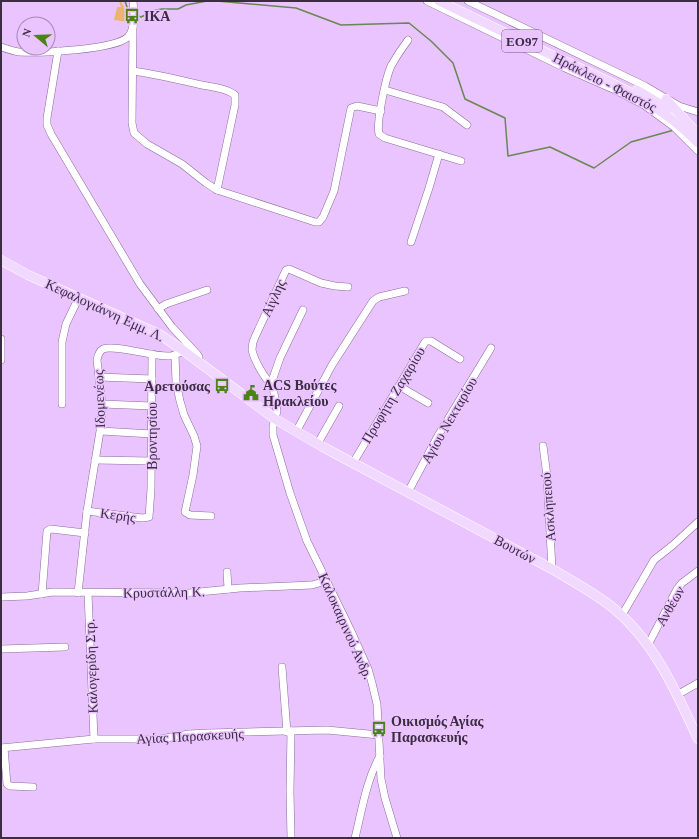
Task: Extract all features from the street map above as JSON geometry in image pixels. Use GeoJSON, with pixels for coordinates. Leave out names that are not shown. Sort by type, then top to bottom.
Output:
{"type":"FeatureCollection","features":[{"type":"Feature","properties":{"kind":"main road","name":"Ηράκλειο - Φαιστός"},"geometry":{"type":"LineString","coordinates":[[439,1],[612,81],[650,96],[667,107],[697,133]]}},
{"type":"Feature","properties":{"kind":"main road","name":"Ηράκλειο - Φαιστός"},"geometry":{"type":"LineString","coordinates":[[452,1],[612,81],[664,112],[698,143]]}},
{"type":"Feature","properties":{"kind":"main road"},"geometry":{"type":"LineString","coordinates":[[666,99],[697,133]]}},
{"type":"Feature","properties":{"kind":"main road","name":"Κεφαλογιάννη Εμμ. Λ."},"geometry":{"type":"LineString","coordinates":[[1,260],[28,275],[150,329],[184,351],[275,419]]}},
{"type":"Feature","properties":{"kind":"main road","name":"Βουτών"},"geometry":{"type":"LineString","coordinates":[[275,419],[353,463],[552,569],[595,595],[622,615],[648,645],[663,667],[698,739]]}},
{"type":"Feature","properties":{"kind":"street"},"geometry":{"type":"LineString","coordinates":[[133,1],[133,131],[135,135],[182,164],[217,190],[319,222],[323,217],[334,191],[351,108],[356,106],[381,111]]}},
{"type":"Feature","properties":{"kind":"street"},"geometry":{"type":"LineString","coordinates":[[427,1],[594,81],[612,81],[654,91],[684,108],[698,112]]}},
{"type":"Feature","properties":{"kind":"street"},"geometry":{"type":"LineString","coordinates":[[468,1],[604,66],[612,81],[674,127],[698,151]]}},
{"type":"Feature","properties":{"kind":"street"},"geometry":{"type":"LineString","coordinates":[[1,47],[18,52],[80,49],[119,42],[129,35],[133,25]]}},
{"type":"Feature","properties":{"kind":"street"},"geometry":{"type":"LineString","coordinates":[[408,40],[392,65],[385,90],[378,132],[380,135],[461,161]]}},
{"type":"Feature","properties":{"kind":"street"},"geometry":{"type":"LineString","coordinates":[[58,51],[47,118],[47,125],[51,134],[132,272],[172,327],[197,354],[199,357],[197,361]]}},
{"type":"Feature","properties":{"kind":"street"},"geometry":{"type":"LineString","coordinates":[[604,66],[612,81]]}},
{"type":"Feature","properties":{"kind":"street"},"geometry":{"type":"LineString","coordinates":[[133,71],[210,87],[235,95],[235,105],[217,190]]}},
{"type":"Feature","properties":{"kind":"street"},"geometry":{"type":"LineString","coordinates":[[594,81],[612,81]]}},
{"type":"Feature","properties":{"kind":"street"},"geometry":{"type":"LineString","coordinates":[[385,90],[410,96],[443,107],[467,125]]}},
{"type":"Feature","properties":{"kind":"street"},"geometry":{"type":"LineString","coordinates":[[412,242],[439,154]]}},
{"type":"Feature","properties":{"kind":"street","name":"Αίγλης"},"geometry":{"type":"LineString","coordinates":[[272,384],[268,382],[263,374],[252,349],[255,337],[286,270],[289,269],[331,285],[348,287]]}},
{"type":"Feature","properties":{"kind":"street"},"geometry":{"type":"LineString","coordinates":[[158,309],[166,304],[206,290]]}},
{"type":"Feature","properties":{"kind":"street"},"geometry":{"type":"LineString","coordinates":[[296,432],[332,365],[373,301],[379,297],[405,291]]}},
{"type":"Feature","properties":{"kind":"street"},"geometry":{"type":"LineString","coordinates":[[62,404],[62,339],[66,324],[79,297]]}},
{"type":"Feature","properties":{"kind":"street"},"geometry":{"type":"LineString","coordinates":[[272,384],[276,368],[303,310]]}},
{"type":"Feature","properties":{"kind":"street"},"geometry":{"type":"LineString","coordinates":[[1,339],[1,360]]}},
{"type":"Feature","properties":{"kind":"street","name":"Προφήτη Ζαχαρίου"},"geometry":{"type":"LineString","coordinates":[[353,463],[426,341],[431,341],[460,359]]}},
{"type":"Feature","properties":{"kind":"street","name":"Αγίου Νεκταρίου"},"geometry":{"type":"LineString","coordinates":[[408,492],[439,434],[491,348]]}},
{"type":"Feature","properties":{"kind":"street","name":"Ιδομενέως"},"geometry":{"type":"LineString","coordinates":[[78,593],[95,460],[101,432],[102,404],[98,357],[100,351],[104,349],[127,350],[166,356],[175,355],[184,351]]}},
{"type":"Feature","properties":{"kind":"street","name":"Βροντησίου"},"geometry":{"type":"LineString","coordinates":[[148,518],[150,512],[152,434],[152,354]]}},
{"type":"Feature","properties":{"kind":"street"},"geometry":{"type":"LineString","coordinates":[[175,355],[176,382],[180,401],[184,415],[197,446],[193,475],[185,511],[186,514],[190,515],[212,516]]}},
{"type":"Feature","properties":{"kind":"street"},"geometry":{"type":"LineString","coordinates":[[99,377],[152,379]]}},
{"type":"Feature","properties":{"kind":"street","name":"Καλοκαιρινού Ανδρ."},"geometry":{"type":"LineString","coordinates":[[272,384],[277,411],[273,426],[273,435],[284,474],[307,541],[368,670],[377,704],[381,779],[397,838]]}},
{"type":"Feature","properties":{"kind":"street"},"geometry":{"type":"LineString","coordinates":[[398,386],[428,403]]}},
{"type":"Feature","properties":{"kind":"street"},"geometry":{"type":"LineString","coordinates":[[102,404],[152,406]]}},
{"type":"Feature","properties":{"kind":"street"},"geometry":{"type":"LineString","coordinates":[[318,444],[339,406]]}},
{"type":"Feature","properties":{"kind":"street"},"geometry":{"type":"LineString","coordinates":[[101,432],[152,434]]}},
{"type":"Feature","properties":{"kind":"street","name":"Ασκληπειού"},"geometry":{"type":"LineString","coordinates":[[543,446],[547,476],[552,569]]}},
{"type":"Feature","properties":{"kind":"street"},"geometry":{"type":"LineString","coordinates":[[95,460],[151,461]]}},
{"type":"Feature","properties":{"kind":"street","name":"Κερής"},"geometry":{"type":"LineString","coordinates":[[88,511],[148,518]]}},
{"type":"Feature","properties":{"kind":"street"},"geometry":{"type":"LineString","coordinates":[[622,615],[654,560],[698,522]]}},
{"type":"Feature","properties":{"kind":"street"},"geometry":{"type":"LineString","coordinates":[[42,594],[47,531],[51,529],[85,532]]}},
{"type":"Feature","properties":{"kind":"street","name":"Ανθέων"},"geometry":{"type":"LineString","coordinates":[[648,645],[678,587],[698,571]]}},
{"type":"Feature","properties":{"kind":"street"},"geometry":{"type":"LineString","coordinates":[[227,572],[228,589]]}},
{"type":"Feature","properties":{"kind":"street","name":"Κρυστάλλη Κ."},"geometry":{"type":"LineString","coordinates":[[1,597],[27,596],[53,592],[172,594],[228,589],[317,585],[326,581]]}},
{"type":"Feature","properties":{"kind":"street","name":"Καλογερίδη Στρ."},"geometry":{"type":"LineString","coordinates":[[88,593],[94,739]]}},
{"type":"Feature","properties":{"kind":"street"},"geometry":{"type":"LineString","coordinates":[[1,649],[65,647]]}},
{"type":"Feature","properties":{"kind":"street"},"geometry":{"type":"LineString","coordinates":[[282,668],[289,732],[291,838]]}},
{"type":"Feature","properties":{"kind":"street"},"geometry":{"type":"LineString","coordinates":[[677,695],[698,683]]}},
{"type":"Feature","properties":{"kind":"street","name":"Αγίας Παρασκευής"},"geometry":{"type":"LineString","coordinates":[[3,748],[94,739],[160,739],[189,734],[327,730],[379,735]]}},
{"type":"Feature","properties":{"kind":"street"},"geometry":{"type":"LineString","coordinates":[[3,748],[7,784],[10,786],[33,787]]}},
{"type":"Feature","properties":{"kind":"street"},"geometry":{"type":"LineString","coordinates":[[355,838],[367,787],[380,754]]}},
{"type":"Feature","properties":{"kind":"shaded area"},"geometry":{"type":"Polygon","coordinates":[[[119,1],[121,1],[125,10],[132,14],[130,22],[114,20],[117,7],[121,7],[119,1]]]}},
{"type":"Feature","properties":{"kind":"waterway"},"geometry":{"type":"LineString","coordinates":[[125,1],[128,10],[131,12]]}},
{"type":"Feature","properties":{"kind":"waterway"},"geometry":{"type":"LineString","coordinates":[[136,15],[141,17],[156,10],[178,9],[186,5],[207,1]]}},
{"type":"Feature","properties":{"kind":"waterway"},"geometry":{"type":"LineString","coordinates":[[217,1],[296,8],[341,25],[409,23],[431,41],[453,63],[465,99],[505,118],[508,156],[550,147],[594,168],[631,142],[674,130]]}},
{"type":"Feature","properties":{"kind":"place","name":"IKA"},"geometry":{"type":"Point","coordinates":[132,16]}},
{"type":"Feature","properties":{"kind":"place","name":"Αρετούσας"},"geometry":{"type":"Point","coordinates":[222,386]}},
{"type":"Feature","properties":{"kind":"place","name":"ACS Βούτες Ηρακλείου"},"geometry":{"type":"Point","coordinates":[251,393]}},
{"type":"Feature","properties":{"kind":"place","name":"Οικισμός Αγίας Παρασκευής"},"geometry":{"type":"Point","coordinates":[379,729]}}]}
